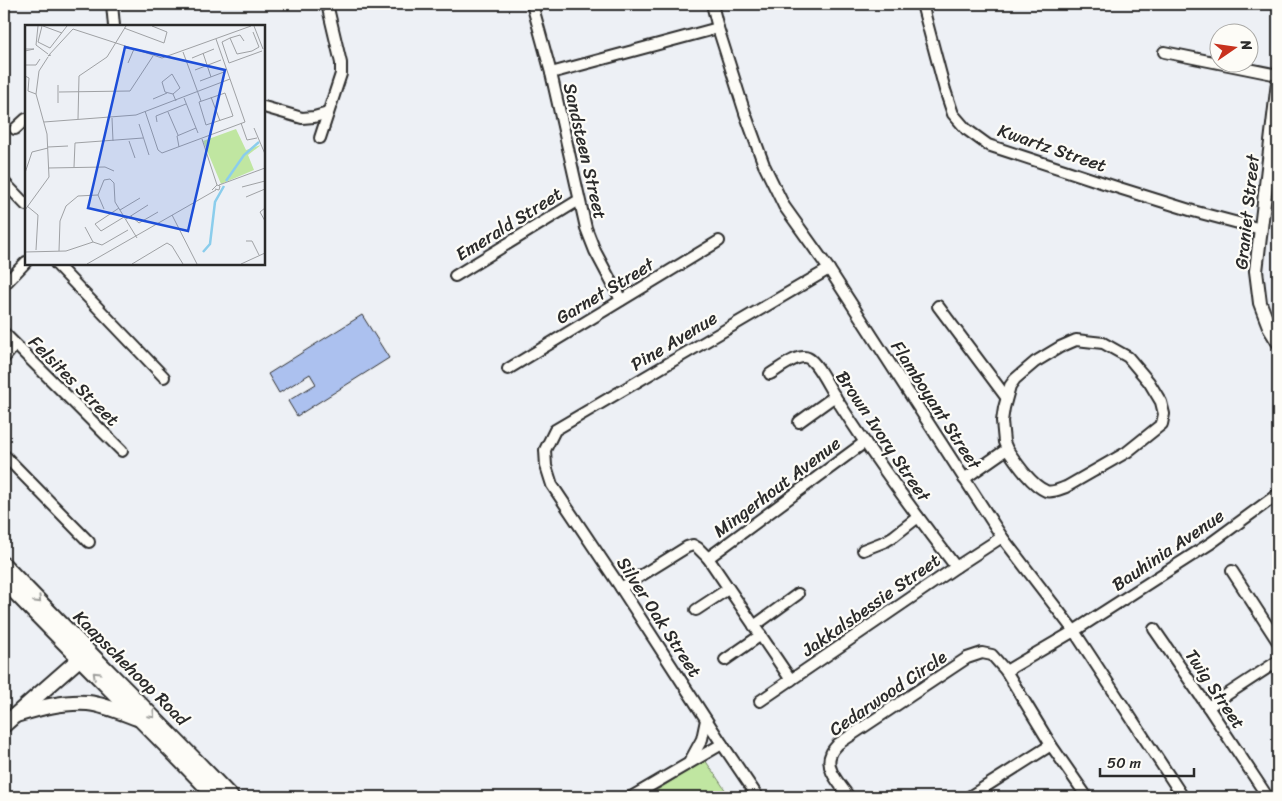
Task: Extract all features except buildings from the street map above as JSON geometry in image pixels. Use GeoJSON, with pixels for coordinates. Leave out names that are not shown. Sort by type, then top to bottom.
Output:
{"type":"FeatureCollection","features":[{"type":"Feature","properties":{"kind":"main road","name":"Kaapschehoop Road"},"geometry":{"type":"LineString","coordinates":[[4,565],[83,656],[216,797]]}},
{"type":"Feature","properties":{"kind":"main road","name":"Kaapschehoop Road"},"geometry":{"type":"LineString","coordinates":[[4,581],[83,656],[150,712],[231,797]]}},
{"type":"Feature","properties":{"kind":"main road"},"geometry":{"type":"LineString","coordinates":[[4,725],[83,656]]}},
{"type":"Feature","properties":{"kind":"main road"},"geometry":{"type":"LineString","coordinates":[[16,715],[58,704],[89,703],[119,711],[142,720]]}},
{"type":"Feature","properties":{"kind":"street"},"geometry":{"type":"LineString","coordinates":[[112,4],[114,25]]}},
{"type":"Feature","properties":{"kind":"street"},"geometry":{"type":"LineString","coordinates":[[320,138],[341,74],[341,63],[326,4]]}},
{"type":"Feature","properties":{"kind":"street","name":"Sandsteen Street"},"geometry":{"type":"LineString","coordinates":[[532,4],[586,228],[595,251],[621,300]]}},
{"type":"Feature","properties":{"kind":"street","name":"Flamboyant Street"},"geometry":{"type":"LineString","coordinates":[[712,4],[745,113],[764,165],[784,206],[829,269],[1002,537],[1074,631],[1183,797]]}},
{"type":"Feature","properties":{"kind":"street","name":"Kwartz Street"},"geometry":{"type":"LineString","coordinates":[[922,4],[953,114],[966,129],[988,145],[1184,208],[1261,228]]}},
{"type":"Feature","properties":{"kind":"street"},"geometry":{"type":"LineString","coordinates":[[550,73],[718,28]]}},
{"type":"Feature","properties":{"kind":"street"},"geometry":{"type":"LineString","coordinates":[[1164,52],[1278,75]]}},
{"type":"Feature","properties":{"kind":"street","name":"Graniet Street"},"geometry":{"type":"LineString","coordinates":[[1278,82],[1256,271],[1260,303],[1270,329],[1278,342]]}},
{"type":"Feature","properties":{"kind":"street"},"geometry":{"type":"LineString","coordinates":[[265,107],[302,118],[328,113]]}},
{"type":"Feature","properties":{"kind":"street"},"geometry":{"type":"LineString","coordinates":[[15,130],[25,120]]}},
{"type":"Feature","properties":{"kind":"street"},"geometry":{"type":"LineString","coordinates":[[4,182],[25,204]]}},
{"type":"Feature","properties":{"kind":"street","name":"Emerald Street"},"geometry":{"type":"LineString","coordinates":[[456,276],[579,200]]}},
{"type":"Feature","properties":{"kind":"street","name":"Garnet Street"},"geometry":{"type":"LineString","coordinates":[[508,369],[719,241]]}},
{"type":"Feature","properties":{"kind":"street"},"geometry":{"type":"LineString","coordinates":[[4,285],[25,263]]}},
{"type":"Feature","properties":{"kind":"street"},"geometry":{"type":"LineString","coordinates":[[57,265],[164,377]]}},
{"type":"Feature","properties":{"kind":"street","name":"Pine Avenue"},"geometry":{"type":"LineString","coordinates":[[545,450],[556,430],[829,269]]}},
{"type":"Feature","properties":{"kind":"street"},"geometry":{"type":"LineString","coordinates":[[938,306],[1006,398]]}},
{"type":"Feature","properties":{"kind":"street","name":"Felsites Street"},"geometry":{"type":"LineString","coordinates":[[4,333],[122,451]]}},
{"type":"Feature","properties":{"kind":"street"},"geometry":{"type":"LineString","coordinates":[[1076,340],[1103,343],[1128,357],[1149,382],[1161,402],[1164,414],[1162,424],[1127,452],[1083,478],[1056,491],[1047,491],[1035,484],[1007,449],[1004,442],[1002,421],[1010,386],[1015,379],[1035,362],[1076,340]]}},
{"type":"Feature","properties":{"kind":"street"},"geometry":{"type":"LineString","coordinates":[[4,358],[15,346]]}},
{"type":"Feature","properties":{"kind":"street","name":"Brown Ivory Street"},"geometry":{"type":"LineString","coordinates":[[770,374],[802,356],[809,358],[816,365],[865,442],[956,567]]}},
{"type":"Feature","properties":{"kind":"street"},"geometry":{"type":"LineString","coordinates":[[798,422],[835,396]]}},
{"type":"Feature","properties":{"kind":"street","name":"Mingerhout Avenue"},"geometry":{"type":"LineString","coordinates":[[708,558],[865,442]]}},
{"type":"Feature","properties":{"kind":"street"},"geometry":{"type":"LineString","coordinates":[[964,479],[1007,449]]}},
{"type":"Feature","properties":{"kind":"street","name":"Silver Oak Street"},"geometry":{"type":"LineString","coordinates":[[545,450],[546,466],[552,485],[758,797]]}},
{"type":"Feature","properties":{"kind":"street"},"geometry":{"type":"LineString","coordinates":[[4,455],[89,542]]}},
{"type":"Feature","properties":{"kind":"street","name":"Bauhinia Avenue"},"geometry":{"type":"LineString","coordinates":[[1074,631],[1211,543],[1278,494]]}},
{"type":"Feature","properties":{"kind":"street"},"geometry":{"type":"LineString","coordinates":[[863,550],[886,541],[918,517]]}},
{"type":"Feature","properties":{"kind":"street","name":"Jakkalsbessie Street"},"geometry":{"type":"LineString","coordinates":[[760,701],[1002,537]]}},
{"type":"Feature","properties":{"kind":"street"},"geometry":{"type":"LineString","coordinates":[[621,588],[687,547],[693,546],[698,548],[708,558],[791,680]]}},
{"type":"Feature","properties":{"kind":"street"},"geometry":{"type":"LineString","coordinates":[[1232,572],[1278,642]]}},
{"type":"Feature","properties":{"kind":"street"},"geometry":{"type":"LineString","coordinates":[[696,610],[728,589]]}},
{"type":"Feature","properties":{"kind":"street"},"geometry":{"type":"LineString","coordinates":[[754,626],[798,594]]}},
{"type":"Feature","properties":{"kind":"street","name":"Twig Street"},"geometry":{"type":"LineString","coordinates":[[1154,629],[1266,793]]}},
{"type":"Feature","properties":{"kind":"street"},"geometry":{"type":"LineString","coordinates":[[1006,670],[1074,631]]}},
{"type":"Feature","properties":{"kind":"street"},"geometry":{"type":"LineString","coordinates":[[725,660],[761,635]]}},
{"type":"Feature","properties":{"kind":"street","name":"Cedarwood Circle"},"geometry":{"type":"LineString","coordinates":[[850,797],[831,770],[829,761],[831,752],[838,744],[967,658],[982,653],[992,655],[1006,670],[1051,745],[1087,797]]}},
{"type":"Feature","properties":{"kind":"street"},"geometry":{"type":"LineString","coordinates":[[1208,707],[1278,661]]}},
{"type":"Feature","properties":{"kind":"street"},"geometry":{"type":"LineString","coordinates":[[688,764],[702,739],[706,720]]}},
{"type":"Feature","properties":{"kind":"street"},"geometry":{"type":"LineString","coordinates":[[631,797],[722,744]]}},
{"type":"Feature","properties":{"kind":"street"},"geometry":{"type":"LineString","coordinates":[[969,797],[1051,745]]}},
{"type":"Feature","properties":{"kind":"green space"},"geometry":{"type":"Polygon","coordinates":[[[705,760],[730,797],[646,797],[705,760]]]}}]}
